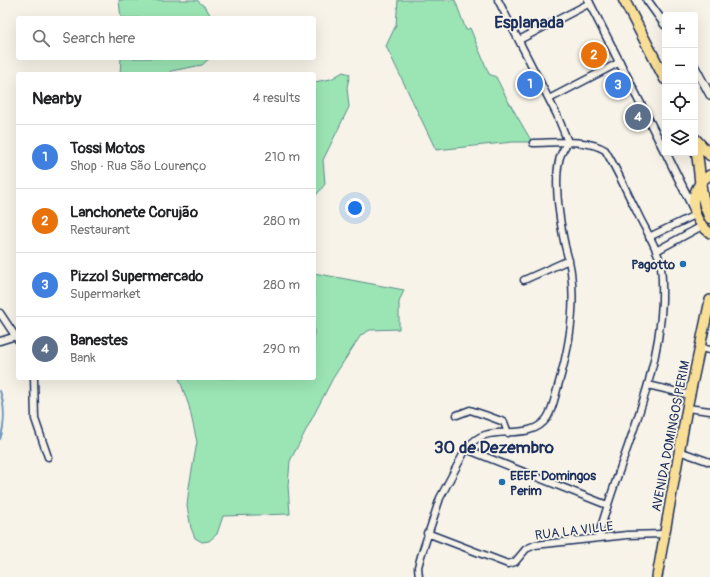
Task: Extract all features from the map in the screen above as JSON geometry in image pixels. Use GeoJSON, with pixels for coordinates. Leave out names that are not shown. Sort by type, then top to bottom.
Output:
{"type":"FeatureCollection","features":[{"type":"Feature","properties":{"kind":"highway"},"geometry":{"type":"LineString","coordinates":[[624,0],[662,73]]}},
{"type":"Feature","properties":{"kind":"highway"},"geometry":{"type":"LineString","coordinates":[[698,141],[710,155]]}},
{"type":"Feature","properties":{"kind":"highway"},"geometry":{"type":"LineString","coordinates":[[697,156],[700,168],[699,183],[703,203],[710,218]]}},
{"type":"Feature","properties":{"kind":"main road"},"geometry":{"type":"LineString","coordinates":[[710,175],[699,183],[695,196],[694,212],[706,230],[710,240]]}},
{"type":"Feature","properties":{"kind":"main road","name":"AVENIDA DOMINGOS PERIM"},"geometry":{"type":"LineString","coordinates":[[657,577],[687,408],[710,300]]}},
{"type":"Feature","properties":{"kind":"street"},"geometry":{"type":"LineString","coordinates":[[418,577],[418,567],[427,533],[440,498],[466,449],[471,443],[484,435],[508,433],[538,427],[548,416],[554,403],[571,328],[572,283],[560,212],[558,172],[561,154],[568,142],[562,125],[498,0]]}},
{"type":"Feature","properties":{"kind":"street"},"geometry":{"type":"LineString","coordinates":[[650,1],[662,20]]}},
{"type":"Feature","properties":{"kind":"street"},"geometry":{"type":"LineString","coordinates":[[519,40],[589,2],[662,146]]}},
{"type":"Feature","properties":{"kind":"street"},"geometry":{"type":"LineString","coordinates":[[549,99],[620,62]]}},
{"type":"Feature","properties":{"kind":"street"},"geometry":{"type":"LineString","coordinates":[[698,73],[710,95]]}},
{"type":"Feature","properties":{"kind":"street"},"geometry":{"type":"LineString","coordinates":[[533,143],[568,142],[592,144],[605,150],[656,251],[660,261],[662,273],[662,310],[656,357],[648,385],[607,505],[598,538]]}},
{"type":"Feature","properties":{"kind":"street"},"geometry":{"type":"LineString","coordinates":[[649,237],[694,212],[667,156]]}},
{"type":"Feature","properties":{"kind":"street"},"geometry":{"type":"LineString","coordinates":[[656,251],[706,230]]}},
{"type":"Feature","properties":{"kind":"street"},"geometry":{"type":"LineString","coordinates":[[524,280],[569,260]]}},
{"type":"Feature","properties":{"kind":"street"},"geometry":{"type":"LineString","coordinates":[[0,313],[16,337]]}},
{"type":"Feature","properties":{"kind":"street"},"geometry":{"type":"LineString","coordinates":[[0,341],[16,338]]}},
{"type":"Feature","properties":{"kind":"street"},"geometry":{"type":"LineString","coordinates":[[700,348],[710,350]]}},
{"type":"Feature","properties":{"kind":"street"},"geometry":{"type":"LineString","coordinates":[[34,380],[35,419],[48,457]]}},
{"type":"Feature","properties":{"kind":"street"},"geometry":{"type":"LineString","coordinates":[[648,385],[690,395]]}},
{"type":"Feature","properties":{"kind":"street"},"geometry":{"type":"LineString","coordinates":[[687,408],[710,411]]}},
{"type":"Feature","properties":{"kind":"street"},"geometry":{"type":"LineString","coordinates":[[457,415],[470,410],[485,415],[504,422],[508,433]]}},
{"type":"Feature","properties":{"kind":"street"},"geometry":{"type":"LineString","coordinates":[[466,449],[607,505]]}},
{"type":"Feature","properties":{"kind":"street"},"geometry":{"type":"LineString","coordinates":[[679,451],[710,462]]}},
{"type":"Feature","properties":{"kind":"street","name":"RUA LA VILLE"},"geometry":{"type":"LineString","coordinates":[[427,533],[508,564],[515,562],[526,549],[535,545],[639,534],[664,534]]}},
{"type":"Feature","properties":{"kind":"green space"},"geometry":{"type":"Polygon","coordinates":[[[119,0],[197,0],[206,8],[211,16],[121,16],[119,0]]]}},
{"type":"Feature","properties":{"kind":"green space"},"geometry":{"type":"Polygon","coordinates":[[[398,0],[455,0],[466,30],[470,28],[489,74],[496,77],[532,142],[513,142],[436,150],[386,46],[396,25],[398,0]]]}},
{"type":"Feature","properties":{"kind":"green space"},"geometry":{"type":"Polygon","coordinates":[[[121,60],[208,60],[202,65],[170,72],[120,72],[121,60]]]}},
{"type":"Feature","properties":{"kind":"green space"},"geometry":{"type":"Polygon","coordinates":[[[343,72],[350,74],[347,87],[349,107],[323,160],[325,184],[316,195],[316,82],[331,79],[343,72]]]}},
{"type":"Feature","properties":{"kind":"green space"},"geometry":{"type":"Polygon","coordinates":[[[316,273],[404,290],[399,302],[399,329],[370,330],[361,335],[333,378],[290,461],[288,486],[290,514],[223,516],[217,534],[209,541],[202,542],[195,538],[191,528],[187,506],[197,442],[189,406],[180,380],[316,380],[316,273]]]}},
{"type":"Feature","properties":{"kind":"waterway"},"geometry":{"type":"LineString","coordinates":[[0,391],[4,415],[0,439]]}},
{"type":"Feature","properties":{"kind":"place","name":"Lanchonete Corujão"},"geometry":{"type":"Point","coordinates":[594,55]}},
{"type":"Feature","properties":{"kind":"place","name":"Tossi Motos"},"geometry":{"type":"Point","coordinates":[530,84]}},
{"type":"Feature","properties":{"kind":"place","name":"Pizzol Supermercado"},"geometry":{"type":"Point","coordinates":[618,85]}},
{"type":"Feature","properties":{"kind":"place","name":"Banestes"},"geometry":{"type":"Point","coordinates":[638,117]}},
{"type":"Feature","properties":{"kind":"place","name":"Pagotto"},"geometry":{"type":"Point","coordinates":[683,264]}},
{"type":"Feature","properties":{"kind":"place","name":"EEEF Domingos Perim"},"geometry":{"type":"Point","coordinates":[502,482]}},
{"type":"Feature","properties":{"kind":"district","name":"Esplanada"},"geometry":{"type":"Point","coordinates":[529,22]}},
{"type":"Feature","properties":{"kind":"district","name":"30 de Dezembro"},"geometry":{"type":"Point","coordinates":[494,447]}}]}
